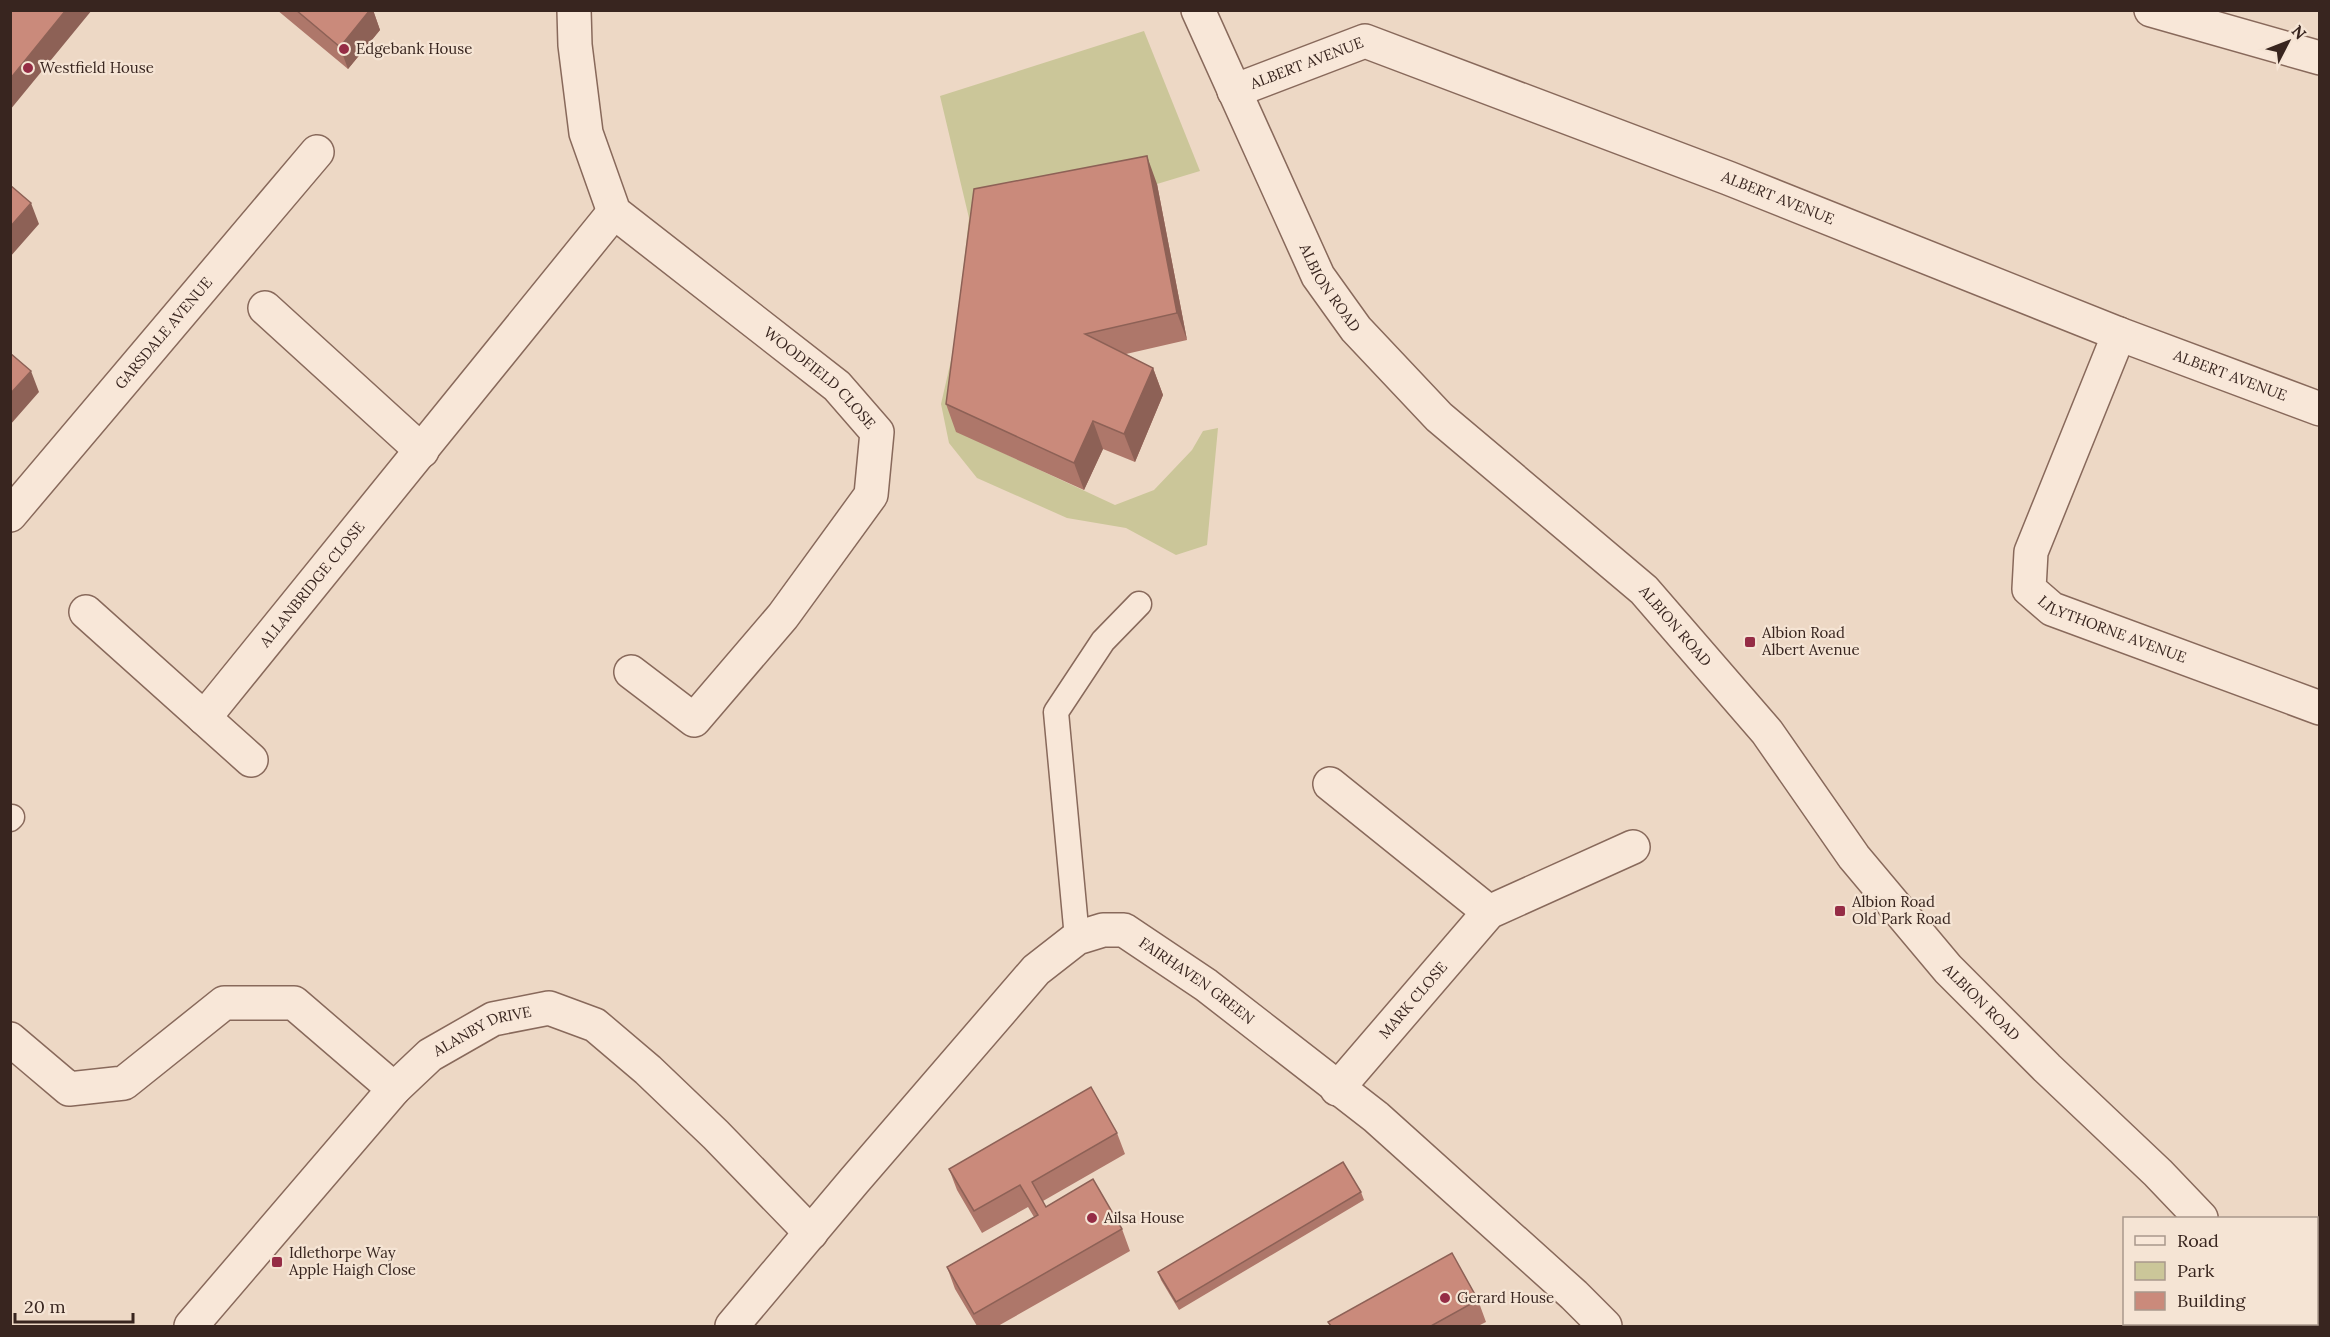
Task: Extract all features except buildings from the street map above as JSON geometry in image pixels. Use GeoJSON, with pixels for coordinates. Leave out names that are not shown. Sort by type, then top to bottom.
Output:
{"type":"FeatureCollection","features":[{"type":"Feature","properties":{"kind":"street"},"geometry":{"type":"LineString","coordinates":[[574,10],[575,45],[586,133],[614,212]]}},
{"type":"Feature","properties":{"kind":"street","name":"ALBION ROAD"},"geometry":{"type":"LineString","coordinates":[[1198,10],[1318,276],[1356,329],[1439,417],[1644,590],[1767,732],[1854,857],[1948,969],[2047,1068],[2158,1173],[2200,1217]]}},
{"type":"Feature","properties":{"kind":"street"},"geometry":{"type":"LineString","coordinates":[[2151,10],[2319,58]]}},
{"type":"Feature","properties":{"kind":"street","name":"ALBERT AVENUE"},"geometry":{"type":"LineString","coordinates":[[1234,92],[1365,41],[1728,178],[2119,334],[2319,409]]}},
{"type":"Feature","properties":{"kind":"street","name":"GARSDALE AVENUE"},"geometry":{"type":"LineString","coordinates":[[10,515],[317,152]]}},
{"type":"Feature","properties":{"kind":"street","name":"ALLANBRIDGE CLOSE"},"geometry":{"type":"LineString","coordinates":[[204,718],[614,212]]}},
{"type":"Feature","properties":{"kind":"street","name":"WOODFIELD CLOSE"},"geometry":{"type":"LineString","coordinates":[[614,212],[837,386],[877,432],[871,495],[783,616],[694,720],[631,672]]}},
{"type":"Feature","properties":{"kind":"street"},"geometry":{"type":"LineString","coordinates":[[265,308],[422,451]]}},
{"type":"Feature","properties":{"kind":"street","name":"LILYTHORNE AVENUE"},"geometry":{"type":"LineString","coordinates":[[2119,334],[2031,552],[2029,589],[2052,609],[2319,708]]}},
{"type":"Feature","properties":{"kind":"street"},"geometry":{"type":"LineString","coordinates":[[86,612],[251,760]]}},
{"type":"Feature","properties":{"kind":"street"},"geometry":{"type":"LineString","coordinates":[[1330,784],[1488,912]]}},
{"type":"Feature","properties":{"kind":"street","name":"MARK CLOSE"},"geometry":{"type":"LineString","coordinates":[[1337,1089],[1488,912],[1633,847]]}},
{"type":"Feature","properties":{"kind":"street","name":"FAIRHAVEN GREEN"},"geometry":{"type":"LineString","coordinates":[[732,1326],[1036,970],[1077,938],[1103,930],[1124,930],[1206,985],[1385,1125],[1574,1295],[1605,1326]]}},
{"type":"Feature","properties":{"kind":"street"},"geometry":{"type":"LineString","coordinates":[[10,1039],[69,1089],[124,1083],[224,1003],[294,1003],[394,1089]]}},
{"type":"Feature","properties":{"kind":"street","name":"ALANBY DRIVE"},"geometry":{"type":"LineString","coordinates":[[191,1326],[394,1089],[430,1055],[493,1019],[549,1008],[595,1025],[648,1070],[716,1135],[811,1233]]}},
{"type":"Feature","properties":{"kind":"lane"},"geometry":{"type":"LineString","coordinates":[[1077,938],[1056,711],[1103,640],[1139,604]]}},
{"type":"Feature","properties":{"kind":"green space"},"geometry":{"type":"Polygon","coordinates":[[[1144,31],[1200,171],[1157,184],[956,431],[1115,505],[1154,490],[1192,450],[1203,431],[1218,428],[1207,545],[1176,555],[1126,528],[1067,518],[977,478],[949,443],[941,404],[955,343],[969,218],[940,96],[1144,31]]]}},
{"type":"Feature","properties":{"kind":"place","name":"Edgebank House"},"geometry":{"type":"Point","coordinates":[344,49]}},
{"type":"Feature","properties":{"kind":"place","name":"Westfield House"},"geometry":{"type":"Point","coordinates":[28,68]}},
{"type":"Feature","properties":{"kind":"place","name":"Albion Road Albert Avenue"},"geometry":{"type":"Point","coordinates":[1750,642]}},
{"type":"Feature","properties":{"kind":"place","name":"Albion Road Old Park Road"},"geometry":{"type":"Point","coordinates":[1840,911]}},
{"type":"Feature","properties":{"kind":"place","name":"Ailsa House"},"geometry":{"type":"Point","coordinates":[1092,1218]}},
{"type":"Feature","properties":{"kind":"place","name":"Idlethorpe Way Apple Haigh Close"},"geometry":{"type":"Point","coordinates":[277,1262]}},
{"type":"Feature","properties":{"kind":"place","name":"Gerard House"},"geometry":{"type":"Point","coordinates":[1445,1298]}}]}
